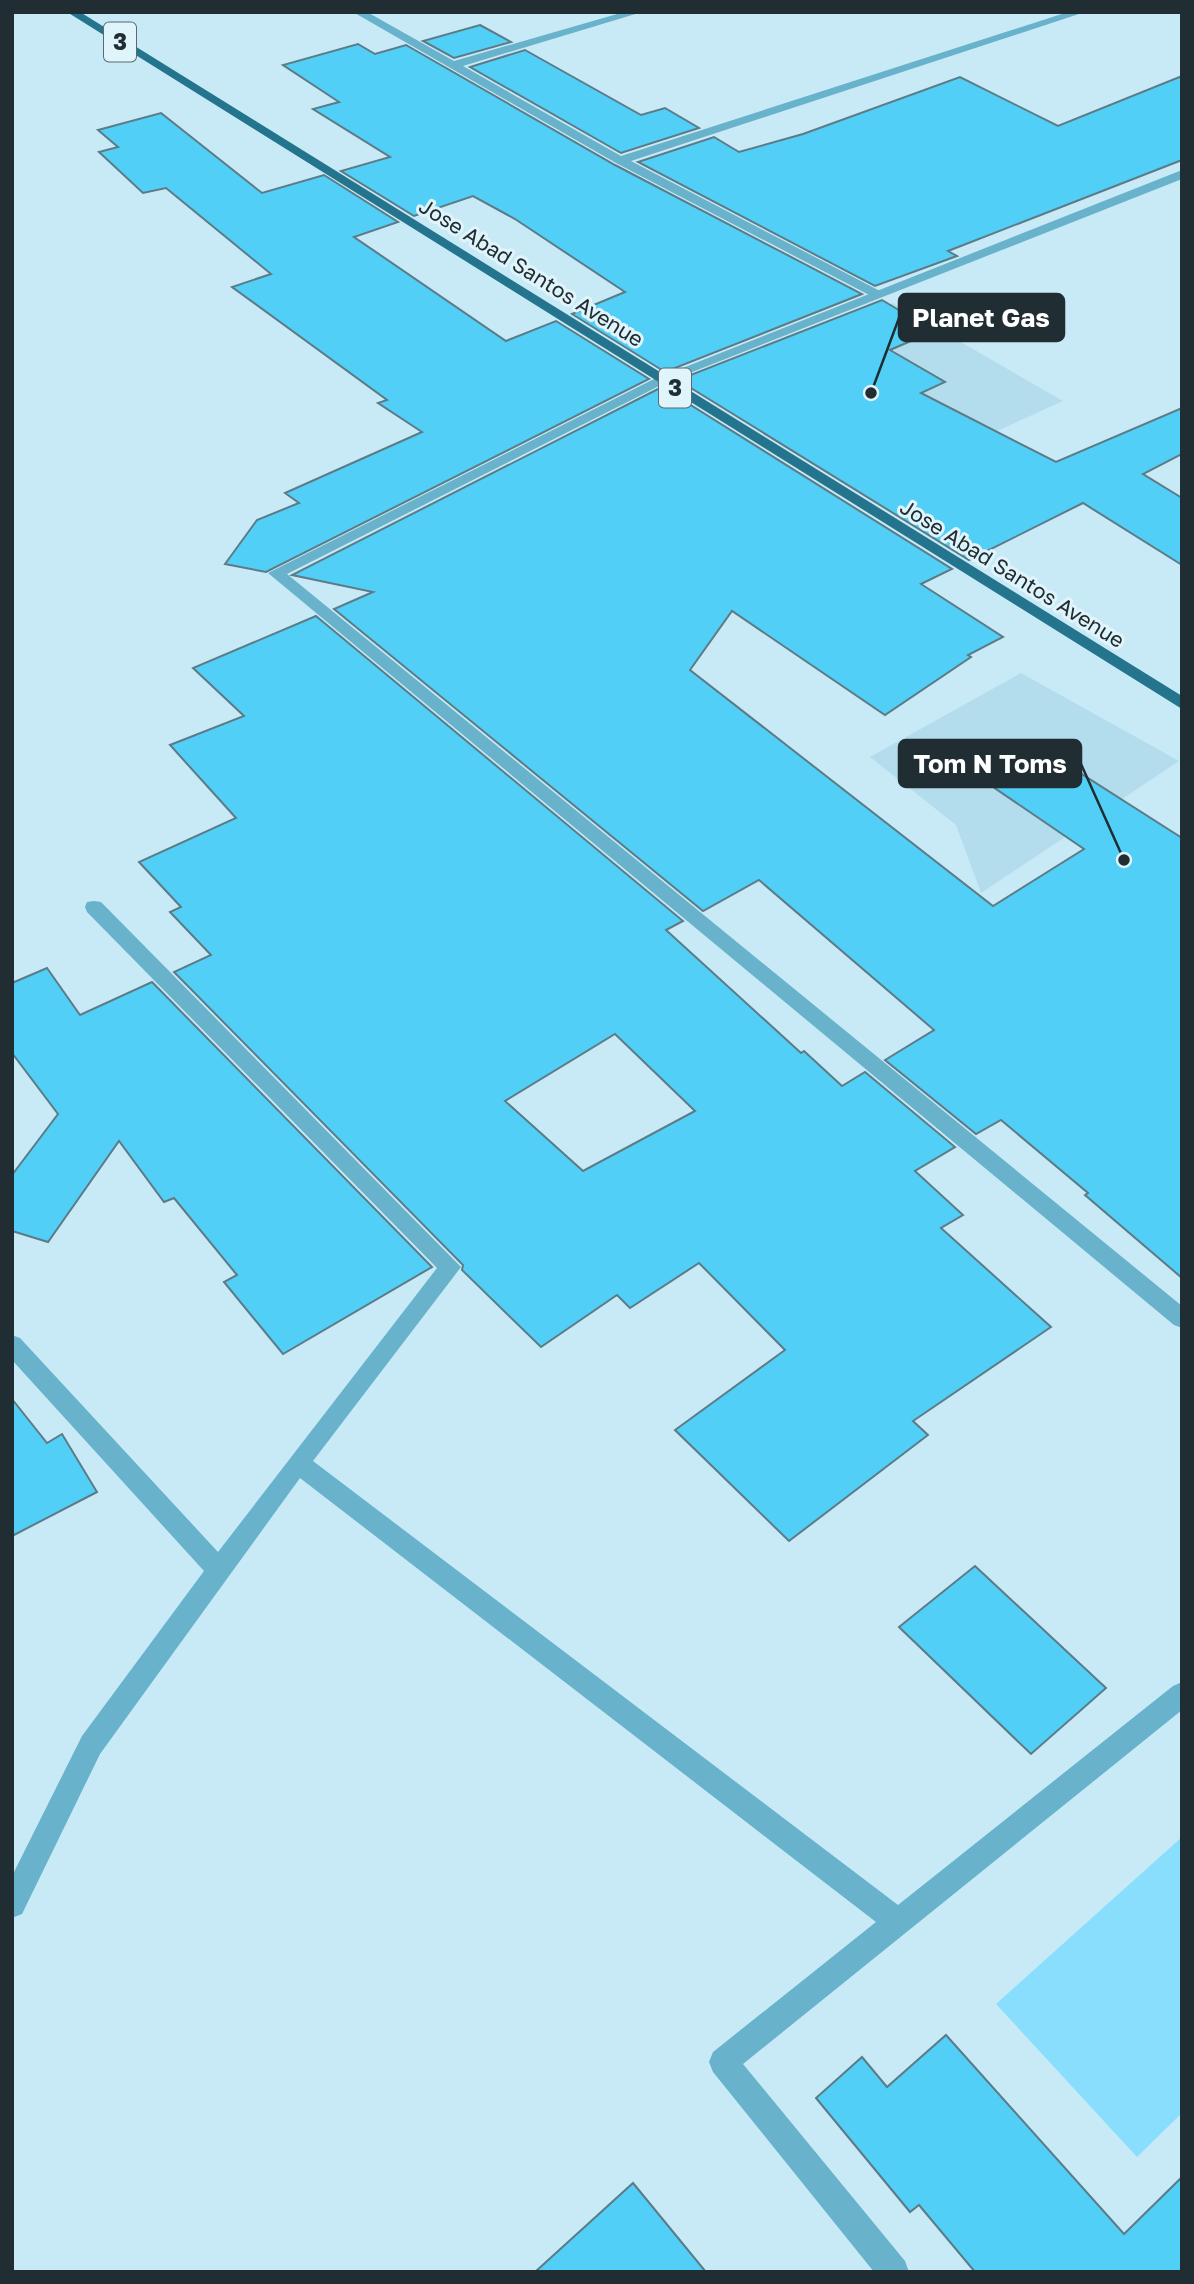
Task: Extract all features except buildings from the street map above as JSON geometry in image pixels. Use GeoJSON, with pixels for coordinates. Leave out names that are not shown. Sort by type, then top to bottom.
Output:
{"type":"FeatureCollection","features":[{"type":"Feature","properties":{"kind":"highway","name":"Jose Abad Santos Avenue"},"geometry":{"type":"LineString","coordinates":[[72,12],[1182,704]]}},
{"type":"Feature","properties":{"kind":"street"},"geometry":{"type":"LineString","coordinates":[[358,12],[620,160],[875,294]]}},
{"type":"Feature","properties":{"kind":"street"},"geometry":{"type":"LineString","coordinates":[[452,66],[636,12]]}},
{"type":"Feature","properties":{"kind":"street"},"geometry":{"type":"LineString","coordinates":[[620,160],[1080,12]]}},
{"type":"Feature","properties":{"kind":"street"},"geometry":{"type":"LineString","coordinates":[[1182,174],[662,379],[276,573],[1182,1319]]}},
{"type":"Feature","properties":{"kind":"street"},"geometry":{"type":"LineString","coordinates":[[12,1905],[91,1745],[298,1463],[450,1267],[94,907]]}},
{"type":"Feature","properties":{"kind":"street"},"geometry":{"type":"LineString","coordinates":[[12,1344],[219,1570]]}},
{"type":"Feature","properties":{"kind":"street"},"geometry":{"type":"LineString","coordinates":[[298,1463],[898,1922]]}},
{"type":"Feature","properties":{"kind":"street"},"geometry":{"type":"LineString","coordinates":[[894,2272],[723,2062],[1182,1693]]}},
{"type":"Feature","properties":{"kind":"shaded area"},"geometry":{"type":"Polygon","coordinates":[[[893,303],[1063,401],[869,489],[702,381],[893,303]]]}},
{"type":"Feature","properties":{"kind":"shaded area"},"geometry":{"type":"Polygon","coordinates":[[[1021,673],[1179,761],[981,893],[956,825],[870,757],[1021,673]]]}},
{"type":"Feature","properties":{"kind":"shaded area"},"geometry":{"type":"Polygon","coordinates":[[[1182,1837],[1182,2113],[1137,2157],[996,2004],[1182,1837]]]}},
{"type":"Feature","properties":{"kind":"place","name":"Planet Gas"},"geometry":{"type":"Point","coordinates":[871,393]}},
{"type":"Feature","properties":{"kind":"place","name":"Tom N Toms"},"geometry":{"type":"Point","coordinates":[1124,860]}}]}
